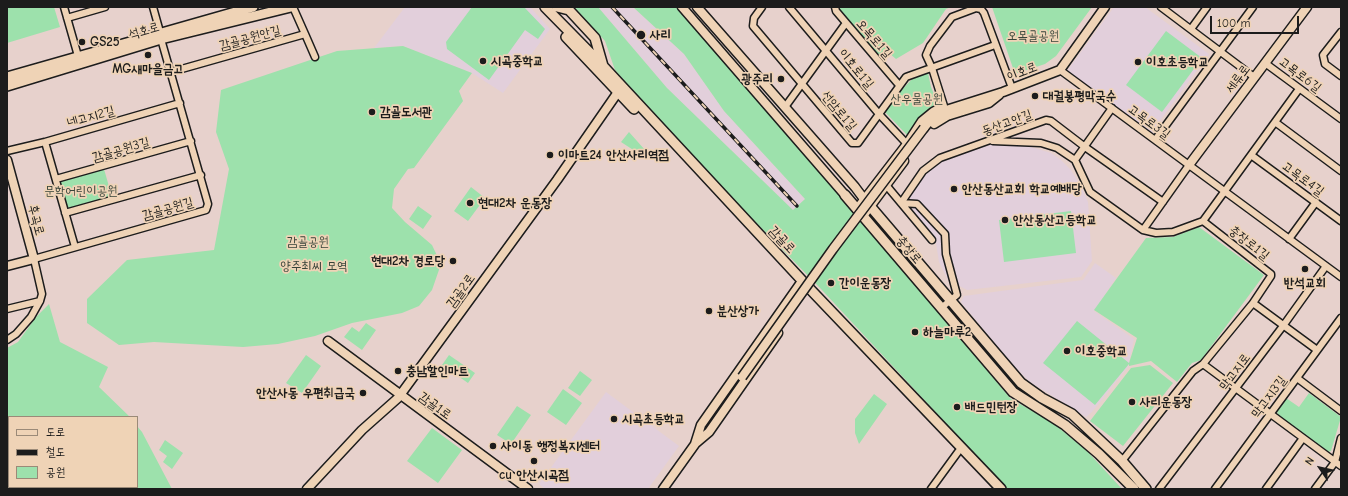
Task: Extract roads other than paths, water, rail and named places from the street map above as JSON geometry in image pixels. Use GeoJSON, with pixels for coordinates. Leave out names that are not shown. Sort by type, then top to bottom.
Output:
{"type":"FeatureCollection","features":[{"type":"Feature","properties":{"kind":"main road","name":"석호로"},"geometry":{"type":"LineString","coordinates":[[7,86],[253,7]]}},
{"type":"Feature","properties":{"kind":"main road","name":"석호로"},"geometry":{"type":"LineString","coordinates":[[7,77],[78,56],[292,7]]}},
{"type":"Feature","properties":{"kind":"main road","name":"감골로"},"geometry":{"type":"LineString","coordinates":[[538,7],[801,282]]}},
{"type":"Feature","properties":{"kind":"main road","name":"감골로"},"geometry":{"type":"LineString","coordinates":[[545,7],[604,67],[992,489]]}},
{"type":"Feature","properties":{"kind":"main road"},"geometry":{"type":"LineString","coordinates":[[557,7],[569,10],[596,38],[604,67]]}},
{"type":"Feature","properties":{"kind":"main road","name":"충장로"},"geometry":{"type":"LineString","coordinates":[[845,195],[1013,392],[1065,425],[1099,454],[1134,489]]}},
{"type":"Feature","properties":{"kind":"main road","name":"충장로"},"geometry":{"type":"LineString","coordinates":[[864,198],[1021,384],[1042,398],[1072,414],[1122,461],[1146,489]]}},
{"type":"Feature","properties":{"kind":"main road","name":"감골로"},"geometry":{"type":"LineString","coordinates":[[808,290],[1001,489]]}},
{"type":"Feature","properties":{"kind":"street"},"geometry":{"type":"LineString","coordinates":[[64,7],[78,56]]}},
{"type":"Feature","properties":{"kind":"street"},"geometry":{"type":"LineString","coordinates":[[67,18],[105,7]]}},
{"type":"Feature","properties":{"kind":"street","name":"감골공원길"},"geometry":{"type":"LineString","coordinates":[[34,259],[206,210],[208,204],[201,175],[153,7]]}},
{"type":"Feature","properties":{"kind":"street"},"geometry":{"type":"LineString","coordinates":[[292,7],[315,57]]}},
{"type":"Feature","properties":{"kind":"street","name":"충장로"},"geometry":{"type":"LineString","coordinates":[[682,7],[695,20],[845,195]]}},
{"type":"Feature","properties":{"kind":"street","name":"선암로1길"},"geometry":{"type":"LineString","coordinates":[[762,7],[754,18],[753,26],[852,143],[858,143],[906,77],[995,45]]}},
{"type":"Feature","properties":{"kind":"street","name":"이호로1길"},"geometry":{"type":"LineString","coordinates":[[789,7],[906,144]]}},
{"type":"Feature","properties":{"kind":"street","name":"오목로1길"},"geometry":{"type":"LineString","coordinates":[[835,7],[836,11],[899,85]]}},
{"type":"Feature","properties":{"kind":"street"},"geometry":{"type":"LineString","coordinates":[[1060,70],[1106,7]]}},
{"type":"Feature","properties":{"kind":"street"},"geometry":{"type":"LineString","coordinates":[[1162,7],[1254,77]]}},
{"type":"Feature","properties":{"kind":"street"},"geometry":{"type":"LineString","coordinates":[[1191,29],[1207,7]]}},
{"type":"Feature","properties":{"kind":"street"},"geometry":{"type":"LineString","coordinates":[[1155,140],[1253,7]]}},
{"type":"Feature","properties":{"kind":"street","name":"세류로"},"geometry":{"type":"LineString","coordinates":[[1189,165],[1307,7]]}},
{"type":"Feature","properties":{"kind":"street"},"geometry":{"type":"LineString","coordinates":[[944,106],[932,68],[926,55],[930,46],[952,17],[976,8],[981,9],[984,13],[1012,88]]}},
{"type":"Feature","properties":{"kind":"street"},"geometry":{"type":"LineString","coordinates":[[695,20],[702,9]]}},
{"type":"Feature","properties":{"kind":"street","name":"충장로"},"geometry":{"type":"LineString","coordinates":[[702,9],[864,198]]}},
{"type":"Feature","properties":{"kind":"street"},"geometry":{"type":"LineString","coordinates":[[785,107],[846,23]]}},
{"type":"Feature","properties":{"kind":"street"},"geometry":{"type":"LineString","coordinates":[[1341,33],[1323,55],[1325,64],[1341,76]]}},
{"type":"Feature","properties":{"kind":"street","name":"감골공원안길"},"geometry":{"type":"LineString","coordinates":[[171,72],[305,34]]}},
{"type":"Feature","properties":{"kind":"street","name":"고목로6길"},"geometry":{"type":"LineString","coordinates":[[1265,63],[1341,119]]}},
{"type":"Feature","properties":{"kind":"street","name":"이호로"},"geometry":{"type":"LineString","coordinates":[[695,444],[833,249],[932,118],[943,111],[1003,92],[1060,70]]}},
{"type":"Feature","properties":{"kind":"street","name":"고목로3길"},"geometry":{"type":"LineString","coordinates":[[1060,70],[1341,277]]}},
{"type":"Feature","properties":{"kind":"street"},"geometry":{"type":"LineString","coordinates":[[990,141],[1041,143],[1057,148],[1075,160],[1090,192],[1143,230],[1156,233],[1173,232],[1203,221],[1299,89]]}},
{"type":"Feature","properties":{"kind":"street"},"geometry":{"type":"LineString","coordinates":[[857,208],[922,121],[933,112],[944,106],[990,91],[1003,92]]}},
{"type":"Feature","properties":{"kind":"street","name":"감골2로"},"geometry":{"type":"LineString","coordinates":[[306,489],[362,430],[400,395],[557,180],[618,92]]}},
{"type":"Feature","properties":{"kind":"street"},"geometry":{"type":"LineString","coordinates":[[863,216],[926,131],[936,122],[947,116],[989,103],[1003,92]]}},
{"type":"Feature","properties":{"kind":"street","name":"네고지2길"},"geometry":{"type":"LineString","coordinates":[[7,151],[45,142],[180,103]]}},
{"type":"Feature","properties":{"kind":"street"},"geometry":{"type":"LineString","coordinates":[[1075,160],[1112,108]]}},
{"type":"Feature","properties":{"kind":"street","name":"동산고안길"},"geometry":{"type":"LineString","coordinates":[[901,203],[923,171],[940,158],[1046,120],[1052,121],[1085,147],[1163,202]]}},
{"type":"Feature","properties":{"kind":"street"},"geometry":{"type":"LineString","coordinates":[[1275,122],[1340,170]]}},
{"type":"Feature","properties":{"kind":"street","name":"감골공원3길"},"geometry":{"type":"LineString","coordinates":[[56,179],[191,141]]}},
{"type":"Feature","properties":{"kind":"street"},"geometry":{"type":"LineString","coordinates":[[45,142],[75,247]]}},
{"type":"Feature","properties":{"kind":"street","name":"고목로4길"},"geometry":{"type":"LineString","coordinates":[[1252,155],[1341,221]]}},
{"type":"Feature","properties":{"kind":"street","name":"후곡로"},"geometry":{"type":"LineString","coordinates":[[7,160],[34,259]]}},
{"type":"Feature","properties":{"kind":"street"},"geometry":{"type":"LineString","coordinates":[[1143,230],[1189,165]]}},
{"type":"Feature","properties":{"kind":"street"},"geometry":{"type":"LineString","coordinates":[[65,213],[201,175]]}},
{"type":"Feature","properties":{"kind":"street"},"geometry":{"type":"LineString","coordinates":[[886,185],[932,240]]}},
{"type":"Feature","properties":{"kind":"street"},"geometry":{"type":"LineString","coordinates":[[1289,239],[1316,202]]}},
{"type":"Feature","properties":{"kind":"street"},"geometry":{"type":"LineString","coordinates":[[901,203],[917,204],[945,234],[946,254],[957,295],[941,308]]}},
{"type":"Feature","properties":{"kind":"street","name":"충장로1길"},"geometry":{"type":"LineString","coordinates":[[1122,461],[1193,371],[1203,364],[1253,303],[1271,276],[1271,274],[1203,221]]}},
{"type":"Feature","properties":{"kind":"street"},"geometry":{"type":"LineString","coordinates":[[7,266],[34,259],[42,294],[31,317],[16,334],[7,340]]}},
{"type":"Feature","properties":{"kind":"street","name":"막고지로"},"geometry":{"type":"LineString","coordinates":[[1159,489],[1236,389],[1326,266]]}},
{"type":"Feature","properties":{"kind":"street"},"geometry":{"type":"LineString","coordinates":[[695,444],[701,425],[801,282]]}},
{"type":"Feature","properties":{"kind":"street"},"geometry":{"type":"LineString","coordinates":[[662,489],[695,444],[709,432],[808,290]]}},
{"type":"Feature","properties":{"kind":"street"},"geometry":{"type":"LineString","coordinates":[[7,309],[40,300]]}},
{"type":"Feature","properties":{"kind":"street"},"geometry":{"type":"LineString","coordinates":[[1253,303],[1317,350]]}},
{"type":"Feature","properties":{"kind":"street","name":"막고지3길"},"geometry":{"type":"LineString","coordinates":[[1215,489],[1340,321]]}},
{"type":"Feature","properties":{"kind":"street","name":"감골1로"},"geometry":{"type":"LineString","coordinates":[[328,341],[528,489]]}},
{"type":"Feature","properties":{"kind":"street"},"geometry":{"type":"LineString","coordinates":[[1203,364],[1341,466]]}},
{"type":"Feature","properties":{"kind":"street"},"geometry":{"type":"LineString","coordinates":[[1297,378],[1341,411]]}},
{"type":"Feature","properties":{"kind":"street"},"geometry":{"type":"LineString","coordinates":[[1266,489],[1303,438]]}},
{"type":"Feature","properties":{"kind":"street"},"geometry":{"type":"LineString","coordinates":[[1315,489],[1335,462],[1341,438]]}},
{"type":"Feature","properties":{"kind":"street"},"geometry":{"type":"LineString","coordinates":[[931,489],[958,452]]}},
{"type":"Feature","properties":{"kind":"railway"},"geometry":{"type":"LineString","coordinates":[[612,7],[797,206]]}},
{"type":"Feature","properties":{"kind":"place","name":"사리"},"geometry":{"type":"Point","coordinates":[641,35]}},
{"type":"Feature","properties":{"kind":"place","name":"GS25"},"geometry":{"type":"Point","coordinates":[82,42]}},
{"type":"Feature","properties":{"kind":"place","name":"MG새마을금고"},"geometry":{"type":"Point","coordinates":[148,55]}},
{"type":"Feature","properties":{"kind":"place","name":"시곡중학교"},"geometry":{"type":"Point","coordinates":[483,61]}},
{"type":"Feature","properties":{"kind":"place","name":"이호초등학교"},"geometry":{"type":"Point","coordinates":[1138,62]}},
{"type":"Feature","properties":{"kind":"place","name":"광주리"},"geometry":{"type":"Point","coordinates":[781,79]}},
{"type":"Feature","properties":{"kind":"place","name":"대궐봉평막국수"},"geometry":{"type":"Point","coordinates":[1035,96]}},
{"type":"Feature","properties":{"kind":"place","name":"감골도서관"},"geometry":{"type":"Point","coordinates":[372,112]}},
{"type":"Feature","properties":{"kind":"place","name":"이마트24 안산사리역점"},"geometry":{"type":"Point","coordinates":[550,155]}},
{"type":"Feature","properties":{"kind":"place","name":"안산동산교회 학교예배당"},"geometry":{"type":"Point","coordinates":[954,189]}},
{"type":"Feature","properties":{"kind":"place","name":"현대2차 운동장"},"geometry":{"type":"Point","coordinates":[470,203]}},
{"type":"Feature","properties":{"kind":"place","name":"안산동산고등학교"},"geometry":{"type":"Point","coordinates":[1005,220]}},
{"type":"Feature","properties":{"kind":"place","name":"현대2차 경로당"},"geometry":{"type":"Point","coordinates":[453,261]}},
{"type":"Feature","properties":{"kind":"place","name":"반석교회"},"geometry":{"type":"Point","coordinates":[1305,269]}},
{"type":"Feature","properties":{"kind":"place","name":"간이운동장"},"geometry":{"type":"Point","coordinates":[831,283]}},
{"type":"Feature","properties":{"kind":"place","name":"분산상가"},"geometry":{"type":"Point","coordinates":[709,311]}},
{"type":"Feature","properties":{"kind":"place","name":"하늘마루2"},"geometry":{"type":"Point","coordinates":[915,332]}},
{"type":"Feature","properties":{"kind":"place","name":"이호중학교"},"geometry":{"type":"Point","coordinates":[1067,351]}},
{"type":"Feature","properties":{"kind":"place","name":"충남할인마트"},"geometry":{"type":"Point","coordinates":[398,371]}},
{"type":"Feature","properties":{"kind":"place","name":"안산사동 우편취급국"},"geometry":{"type":"Point","coordinates":[363,393]}},
{"type":"Feature","properties":{"kind":"place","name":"사리운동장"},"geometry":{"type":"Point","coordinates":[1132,402]}},
{"type":"Feature","properties":{"kind":"place","name":"배드민턴장"},"geometry":{"type":"Point","coordinates":[957,407]}},
{"type":"Feature","properties":{"kind":"place","name":"시곡초등학교"},"geometry":{"type":"Point","coordinates":[614,419]}},
{"type":"Feature","properties":{"kind":"place","name":"사이동 행정복지센터"},"geometry":{"type":"Point","coordinates":[493,446]}},
{"type":"Feature","properties":{"kind":"place","name":"cu 안산시곡점"},"geometry":{"type":"Point","coordinates":[534,461]}},
{"type":"Feature","properties":{"kind":"park label","name":"오목골공원"},"geometry":{"type":"Point","coordinates":[1033,36]}},
{"type":"Feature","properties":{"kind":"park label","name":"산우물공원"},"geometry":{"type":"Point","coordinates":[917,99]}},
{"type":"Feature","properties":{"kind":"park label","name":"문학어린이공원"},"geometry":{"type":"Point","coordinates":[81,191]}},
{"type":"Feature","properties":{"kind":"park label","name":"감골공원"},"geometry":{"type":"Point","coordinates":[308,242]}},
{"type":"Feature","properties":{"kind":"park label","name":"양주최씨 모역"},"geometry":{"type":"Point","coordinates":[314,266]}}]}
